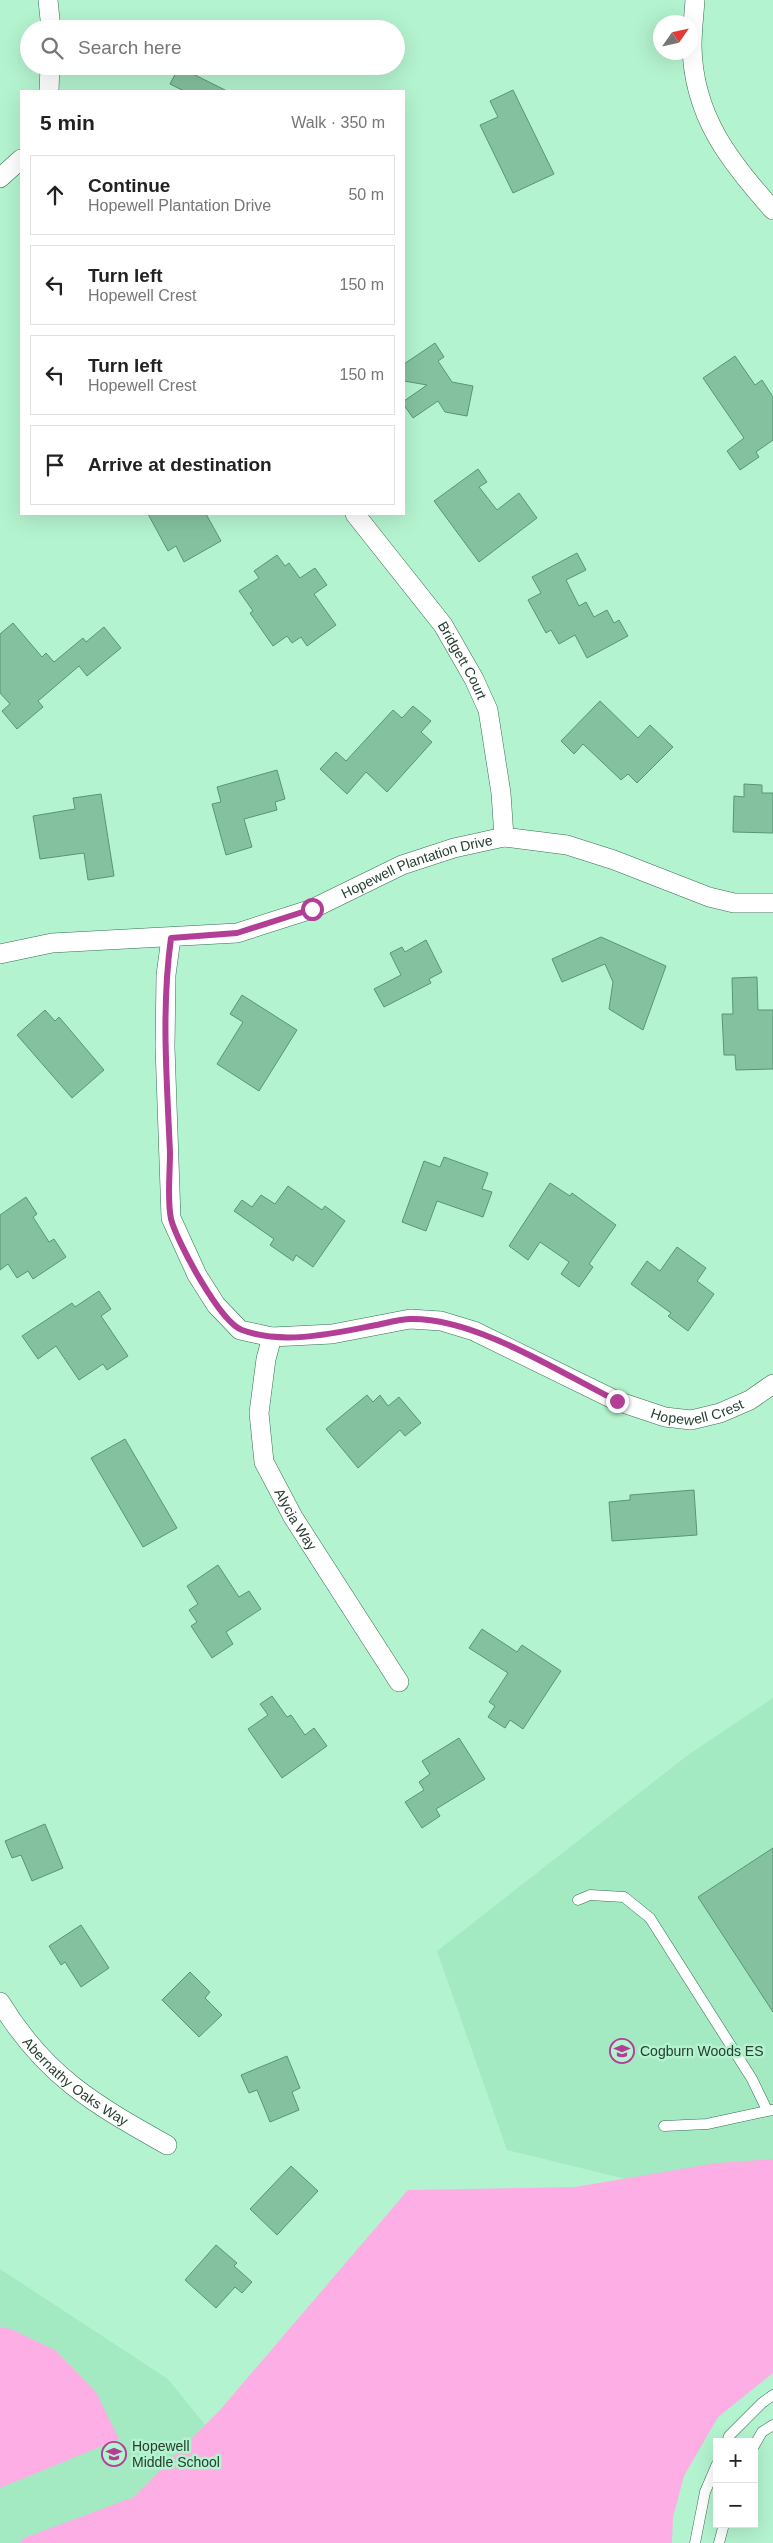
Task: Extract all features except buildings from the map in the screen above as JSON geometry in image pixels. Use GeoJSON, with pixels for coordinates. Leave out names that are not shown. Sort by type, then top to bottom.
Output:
{"type":"FeatureCollection","features":[{"type":"Feature","properties":{"kind":"street"},"geometry":{"type":"LineString","coordinates":[[48,0],[50,20]]}},
{"type":"Feature","properties":{"kind":"street"},"geometry":{"type":"LineString","coordinates":[[695,0],[692,47],[696,80],[704,109],[719,142],[737,170],[773,210]]}},
{"type":"Feature","properties":{"kind":"street"},"geometry":{"type":"LineString","coordinates":[[49,90],[50,75]]}},
{"type":"Feature","properties":{"kind":"street"},"geometry":{"type":"LineString","coordinates":[[0,178],[20,160]]}},
{"type":"Feature","properties":{"kind":"street","name":"Bridgett Court"},"geometry":{"type":"LineString","coordinates":[[356,515],[443,625],[474,679],[488,710],[501,793],[504,837]]}},
{"type":"Feature","properties":{"kind":"street","name":"Hopewell Plantation Drive"},"geometry":{"type":"LineString","coordinates":[[0,954],[52,943],[237,933],[312,909],[402,865],[454,848],[504,837],[567,845],[614,860],[656,878],[709,897],[734,903],[773,904]]}},
{"type":"Feature","properties":{"kind":"street","name":"Hopewell Crest"},"geometry":{"type":"LineString","coordinates":[[171,938],[166,975],[165,1047],[171,1218],[197,1275],[216,1305],[240,1330],[272,1337],[332,1334],[410,1319],[441,1321],[482,1335],[617,1401],[647,1413],[691,1420],[720,1413],[743,1403],[773,1384]]}},
{"type":"Feature","properties":{"kind":"street","name":"Alycia Way"},"geometry":{"type":"LineString","coordinates":[[272,1337],[266,1359],[259,1413],[264,1462],[293,1517],[399,1682]]}},
{"type":"Feature","properties":{"kind":"street","name":"Abernathy Oaks Way"},"geometry":{"type":"LineString","coordinates":[[0,2002],[22,2035],[58,2075],[100,2107],[167,2145]]}},
{"type":"Feature","properties":{"kind":"lane"},"geometry":{"type":"LineString","coordinates":[[578,1900],[590,1895],[624,1897],[650,1918],[770,2110],[707,2124],[664,2126]]}},
{"type":"Feature","properties":{"kind":"lane"},"geometry":{"type":"LineString","coordinates":[[728,2438],[762,2402],[773,2395]]}},
{"type":"Feature","properties":{"kind":"lane"},"geometry":{"type":"LineString","coordinates":[[758,2439],[762,2432],[773,2425]]}},
{"type":"Feature","properties":{"kind":"lane"},"geometry":{"type":"LineString","coordinates":[[695,2543],[704,2492],[713,2473]]}},
{"type":"Feature","properties":{"kind":"lane"},"geometry":{"type":"LineString","coordinates":[[719,2543],[723,2528]]}},
{"type":"Feature","properties":{"kind":"shaded area","name":"Cogburn Woods ES"},"geometry":{"type":"Polygon","coordinates":[[[773,1698],[773,2203],[745,2208],[507,2150],[437,1951],[688,1755],[773,1698]]]}},
{"type":"Feature","properties":{"kind":"shaded area"},"geometry":{"type":"Polygon","coordinates":[[[773,2159],[773,2373],[718,2417],[684,2476],[673,2517],[672,2543],[20,2543],[24,2538],[134,2497],[220,2410],[408,2190],[575,2187],[717,2163],[773,2159]]]}},
{"type":"Feature","properties":{"kind":"shaded area","name":"Hopewell Middle School"},"geometry":{"type":"Polygon","coordinates":[[[0,2269],[168,2379],[289,2529],[502,2543],[0,2543],[0,2269]]]}},
{"type":"Feature","properties":{"kind":"shaded area"},"geometry":{"type":"Polygon","coordinates":[[[0,2327],[11,2329],[55,2350],[96,2392],[119,2439],[0,2488],[0,2327]]]}},
{"type":"Feature","properties":{"kind":"place","name":"Cogburn Woods ES"},"geometry":{"type":"Point","coordinates":[622,2051]}},
{"type":"Feature","properties":{"kind":"place","name":"Hopewell Middle School"},"geometry":{"type":"Point","coordinates":[114,2454]}},
{"type":"Feature","properties":{"kind":"route"},"geometry":{"type":"LineString","coordinates":[[312,909],[237,933],[171,938],[166,975],[165,1047],[171,1218],[197,1275],[216,1305],[240,1330],[272,1337],[332,1334],[410,1319],[441,1321],[474,1331],[516,1350],[617,1401]]}}]}
